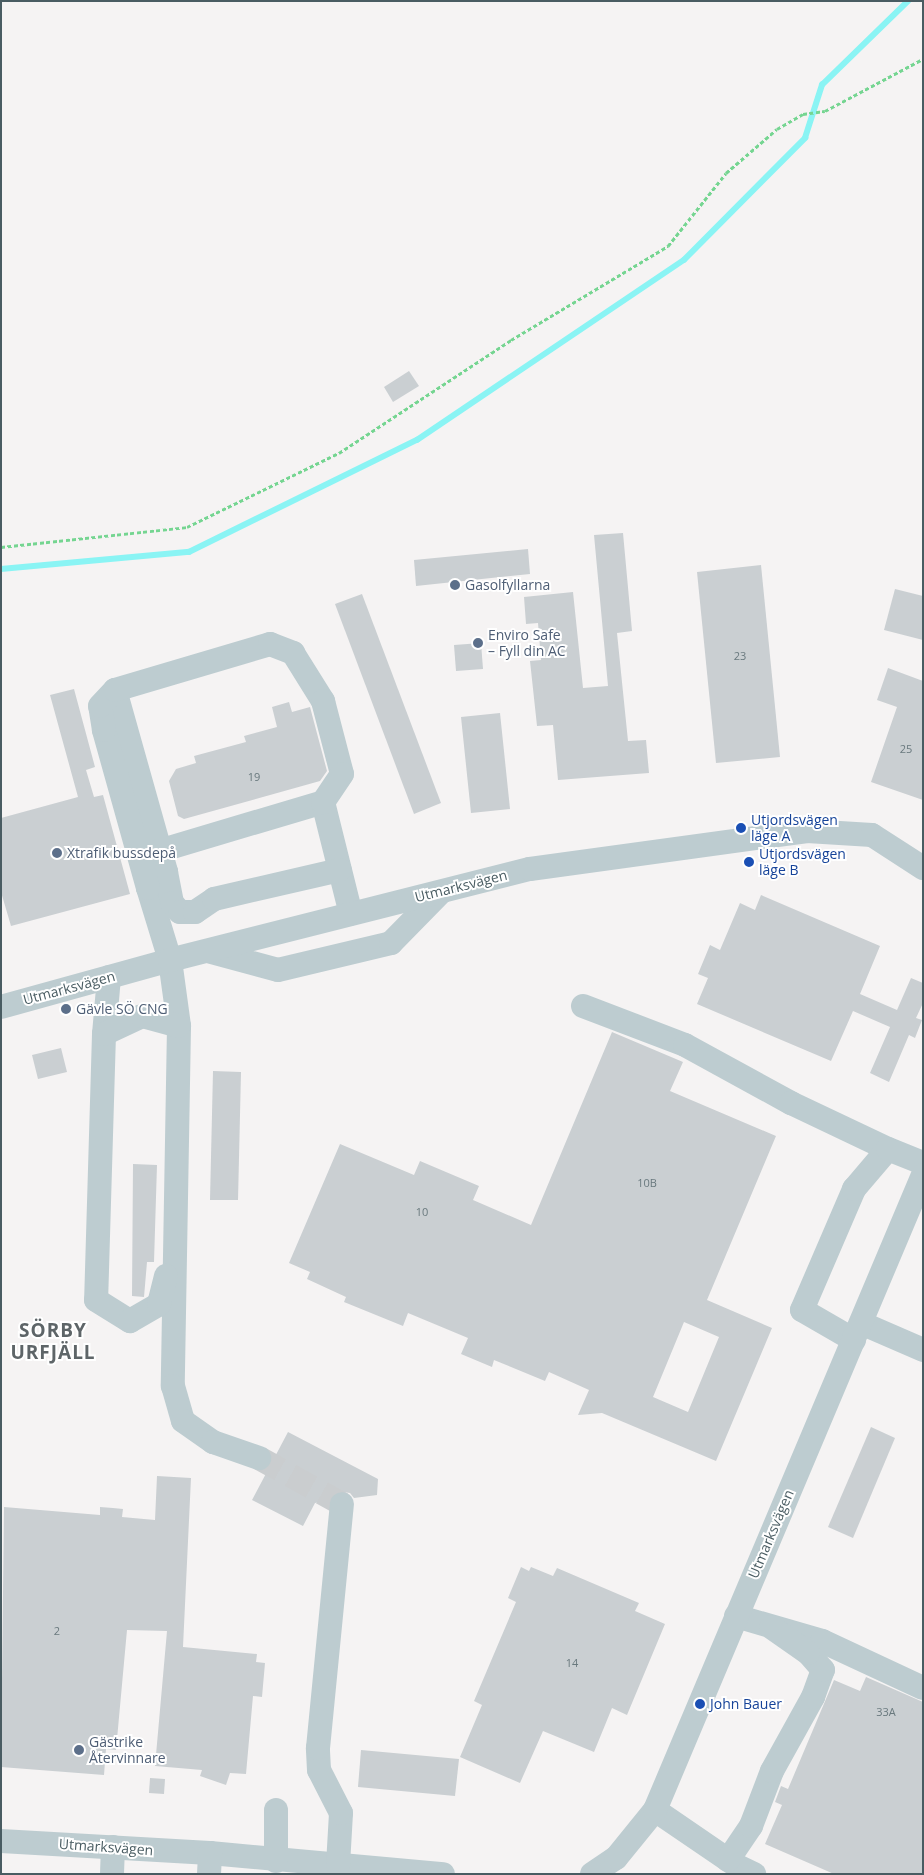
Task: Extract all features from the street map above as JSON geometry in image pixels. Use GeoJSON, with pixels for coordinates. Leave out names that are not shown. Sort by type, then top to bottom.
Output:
{"type":"FeatureCollection","features":[{"type":"Feature","properties":{"kind":"street"},"geometry":{"type":"LineString","coordinates":[[148,888],[163,861],[324,802],[342,774],[323,701],[294,653],[270,644],[115,690],[100,706],[104,730],[148,888],[170,960],[179,1026],[173,1250],[173,1386],[183,1420],[213,1442],[259,1458]]}},
{"type":"Feature","properties":{"kind":"street"},"geometry":{"type":"LineString","coordinates":[[115,690],[163,861],[172,903],[180,912],[194,912],[214,900],[340,870]]}},
{"type":"Feature","properties":{"kind":"street"},"geometry":{"type":"LineString","coordinates":[[324,802],[351,914]]}},
{"type":"Feature","properties":{"kind":"street","name":"Utmarksvägen"},"geometry":{"type":"LineString","coordinates":[[1,1007],[170,960],[210,952],[530,869],[806,831],[872,835],[923,868]]}},
{"type":"Feature","properties":{"kind":"street"},"geometry":{"type":"LineString","coordinates":[[210,952],[278,970],[391,943],[441,891]]}},
{"type":"Feature","properties":{"kind":"street"},"geometry":{"type":"LineString","coordinates":[[109,977],[104,1034],[96,1300],[130,1321],[159,1304],[173,1250]]}},
{"type":"Feature","properties":{"kind":"street"},"geometry":{"type":"LineString","coordinates":[[583,1006],[685,1045],[791,1104],[888,1149],[923,1163]]}},
{"type":"Feature","properties":{"kind":"street"},"geometry":{"type":"LineString","coordinates":[[104,1034],[142,1016],[179,1026]]}},
{"type":"Feature","properties":{"kind":"street"},"geometry":{"type":"LineString","coordinates":[[888,1149],[854,1189],[802,1310],[857,1332],[923,1350]]}},
{"type":"Feature","properties":{"kind":"street","name":"Utmarksvägen"},"geometry":{"type":"LineString","coordinates":[[592,1874],[616,1858],[655,1810],[923,1175]]}},
{"type":"Feature","properties":{"kind":"street"},"geometry":{"type":"LineString","coordinates":[[338,1865],[341,1813],[319,1770],[318,1748],[342,1504]]}},
{"type":"Feature","properties":{"kind":"street"},"geometry":{"type":"LineString","coordinates":[[736,1616],[771,1628],[822,1641],[923,1688]]}},
{"type":"Feature","properties":{"kind":"street"},"geometry":{"type":"LineString","coordinates":[[728,1860],[751,1826],[772,1771],[814,1697],[823,1670],[808,1653],[771,1628]]}},
{"type":"Feature","properties":{"kind":"street"},"geometry":{"type":"LineString","coordinates":[[276,1810],[276,1861]]}},
{"type":"Feature","properties":{"kind":"street"},"geometry":{"type":"LineString","coordinates":[[655,1810],[728,1860],[754,1874]]}},
{"type":"Feature","properties":{"kind":"street","name":"Utmarksvägen"},"geometry":{"type":"LineString","coordinates":[[1,1840],[113,1847],[210,1864],[276,1861],[443,1874]]}},
{"type":"Feature","properties":{"kind":"street"},"geometry":{"type":"LineString","coordinates":[[112,1874],[113,1847]]}},
{"type":"Feature","properties":{"kind":"path"},"geometry":{"type":"LineString","coordinates":[[1,547],[187,527],[339,453],[511,340],[668,246],[726,173],[777,129],[803,114],[825,111],[923,59]]}},
{"type":"Feature","properties":{"kind":"building"},"geometry":{"type":"Polygon","coordinates":[[[409,371],[419,386],[393,402],[384,387],[409,371]]]}},
{"type":"Feature","properties":{"kind":"building"},"geometry":{"type":"Polygon","coordinates":[[[623,533],[632,631],[617,633],[628,741],[646,740],[649,773],[558,780],[553,725],[537,726],[530,661],[541,660],[538,623],[526,624],[524,597],[573,592],[583,688],[608,686],[594,535],[623,533]]]}},
{"type":"Feature","properties":{"kind":"building"},"geometry":{"type":"Polygon","coordinates":[[[528,549],[530,574],[416,586],[414,560],[528,549]]]}},
{"type":"Feature","properties":{"kind":"building"},"geometry":{"type":"Polygon","coordinates":[[[761,565],[780,757],[716,763],[697,572],[761,565]]]}},
{"type":"Feature","properties":{"kind":"building"},"geometry":{"type":"Polygon","coordinates":[[[895,589],[923,596],[923,640],[884,630],[895,589]]]}},
{"type":"Feature","properties":{"kind":"building"},"geometry":{"type":"Polygon","coordinates":[[[362,594],[441,803],[414,814],[335,604],[362,594]]]}},
{"type":"Feature","properties":{"kind":"building"},"geometry":{"type":"Polygon","coordinates":[[[481,643],[483,669],[456,671],[454,645],[481,643]]]}},
{"type":"Feature","properties":{"kind":"building"},"geometry":{"type":"Polygon","coordinates":[[[888,668],[923,681],[923,800],[871,782],[897,707],[877,700],[888,668]]]}},
{"type":"Feature","properties":{"kind":"building"},"geometry":{"type":"Polygon","coordinates":[[[74,689],[95,767],[86,770],[94,797],[103,795],[130,894],[11,926],[1,892],[1,818],[78,797],[50,695],[74,689]]]}},
{"type":"Feature","properties":{"kind":"building"},"geometry":{"type":"Polygon","coordinates":[[[289,702],[292,712],[310,707],[327,771],[320,781],[184,819],[178,816],[169,781],[176,769],[196,763],[194,756],[246,742],[244,736],[277,727],[272,707],[289,702]]]}},
{"type":"Feature","properties":{"kind":"building"},"geometry":{"type":"Polygon","coordinates":[[[500,713],[510,809],[471,813],[461,717],[500,713]]]}},
{"type":"Feature","properties":{"kind":"building"},"geometry":{"type":"Polygon","coordinates":[[[761,895],[880,946],[860,994],[897,1010],[911,978],[923,983],[923,1003],[916,1018],[922,1020],[915,1038],[909,1035],[889,1082],[870,1073],[890,1027],[853,1011],[831,1061],[697,1004],[708,978],[698,974],[710,945],[720,950],[740,903],[755,910],[761,895]]]}},
{"type":"Feature","properties":{"kind":"building"},"geometry":{"type":"Polygon","coordinates":[[[612,1032],[683,1062],[670,1091],[776,1136],[707,1300],[772,1328],[716,1461],[602,1413],[578,1415],[589,1390],[549,1372],[545,1381],[494,1360],[492,1367],[461,1354],[468,1338],[408,1313],[403,1326],[344,1302],[346,1297],[307,1279],[310,1272],[289,1263],[340,1144],[414,1175],[420,1161],[479,1186],[473,1200],[531,1225],[612,1032]],[[684,1322],[653,1397],[688,1412],[719,1337],[684,1322]]]}},
{"type":"Feature","properties":{"kind":"building"},"geometry":{"type":"Polygon","coordinates":[[[61,1048],[67,1072],[38,1079],[32,1055],[61,1048]]]}},
{"type":"Feature","properties":{"kind":"building"},"geometry":{"type":"Polygon","coordinates":[[[213,1071],[241,1072],[238,1200],[210,1200],[213,1071]]]}},
{"type":"Feature","properties":{"kind":"building"},"geometry":{"type":"Polygon","coordinates":[[[133,1164],[157,1165],[154,1262],[147,1262],[144,1297],[132,1296],[133,1164]]]}},
{"type":"Feature","properties":{"kind":"building"},"geometry":{"type":"Polygon","coordinates":[[[871,1427],[895,1438],[853,1538],[828,1527],[871,1427]]]}},
{"type":"Feature","properties":{"kind":"building"},"geometry":{"type":"Polygon","coordinates":[[[288,1432],[378,1479],[377,1495],[354,1498],[350,1493],[337,1491],[329,1501],[315,1503],[303,1526],[252,1500],[288,1432]]]}},
{"type":"Feature","properties":{"kind":"building"},"geometry":{"type":"Polygon","coordinates":[[[157,1476],[191,1478],[183,1647],[257,1654],[256,1662],[265,1663],[262,1697],[253,1696],[246,1774],[230,1773],[226,1785],[200,1776],[202,1770],[155,1766],[167,1631],[127,1630],[116,1750],[106,1749],[104,1775],[1,1767],[4,1507],[100,1515],[100,1507],[113,1508],[123,1509],[122,1517],[155,1520],[157,1476]]]}},
{"type":"Feature","properties":{"kind":"building"},"geometry":{"type":"Polygon","coordinates":[[[521,1567],[529,1571],[531,1567],[553,1576],[557,1568],[639,1603],[635,1611],[665,1624],[627,1715],[612,1708],[594,1752],[543,1731],[520,1783],[460,1757],[482,1705],[474,1701],[516,1602],[508,1598],[521,1567]]]}},
{"type":"Feature","properties":{"kind":"building"},"geometry":{"type":"Polygon","coordinates":[[[866,1677],[923,1702],[923,1874],[834,1874],[765,1844],[782,1805],[775,1802],[781,1786],[788,1789],[834,1680],[860,1691],[866,1677]]]}},
{"type":"Feature","properties":{"kind":"building"},"geometry":{"type":"Polygon","coordinates":[[[361,1750],[459,1759],[455,1796],[358,1787],[361,1750]]]}},
{"type":"Feature","properties":{"kind":"building"},"geometry":{"type":"Polygon","coordinates":[[[150,1778],[165,1779],[164,1794],[149,1793],[150,1778]]]}},
{"type":"Feature","properties":{"kind":"waterway"},"geometry":{"type":"LineString","coordinates":[[1,569],[189,552],[417,440],[684,260],[805,138],[822,85],[908,1]]}},
{"type":"Feature","properties":{"kind":"tunnel"},"geometry":{"type":"LineString","coordinates":[[259,1458],[342,1504]]}},
{"type":"Feature","properties":{"kind":"place","name":"Gasolfyllarna"},"geometry":{"type":"Point","coordinates":[455,585]}},
{"type":"Feature","properties":{"kind":"place","name":"Enviro Safe – Fyll din AC"},"geometry":{"type":"Point","coordinates":[478,643]}},
{"type":"Feature","properties":{"kind":"place","name":"Utjordsvägen läge A"},"geometry":{"type":"Point","coordinates":[741,828]}},
{"type":"Feature","properties":{"kind":"place","name":"Xtrafik bussdepå"},"geometry":{"type":"Point","coordinates":[57,853]}},
{"type":"Feature","properties":{"kind":"place","name":"Utjordsvägen läge B"},"geometry":{"type":"Point","coordinates":[749,862]}},
{"type":"Feature","properties":{"kind":"place","name":"Gävle SÖ CNG"},"geometry":{"type":"Point","coordinates":[66,1009]}},
{"type":"Feature","properties":{"kind":"place","name":"John Bauer"},"geometry":{"type":"Point","coordinates":[700,1704]}},
{"type":"Feature","properties":{"kind":"place","name":"Gästrike Återvinnare"},"geometry":{"type":"Point","coordinates":[79,1750]}},
{"type":"Feature","properties":{"kind":"district","name":"SÖRBY URFJÄLL"},"geometry":{"type":"Point","coordinates":[53,1342]}}]}
